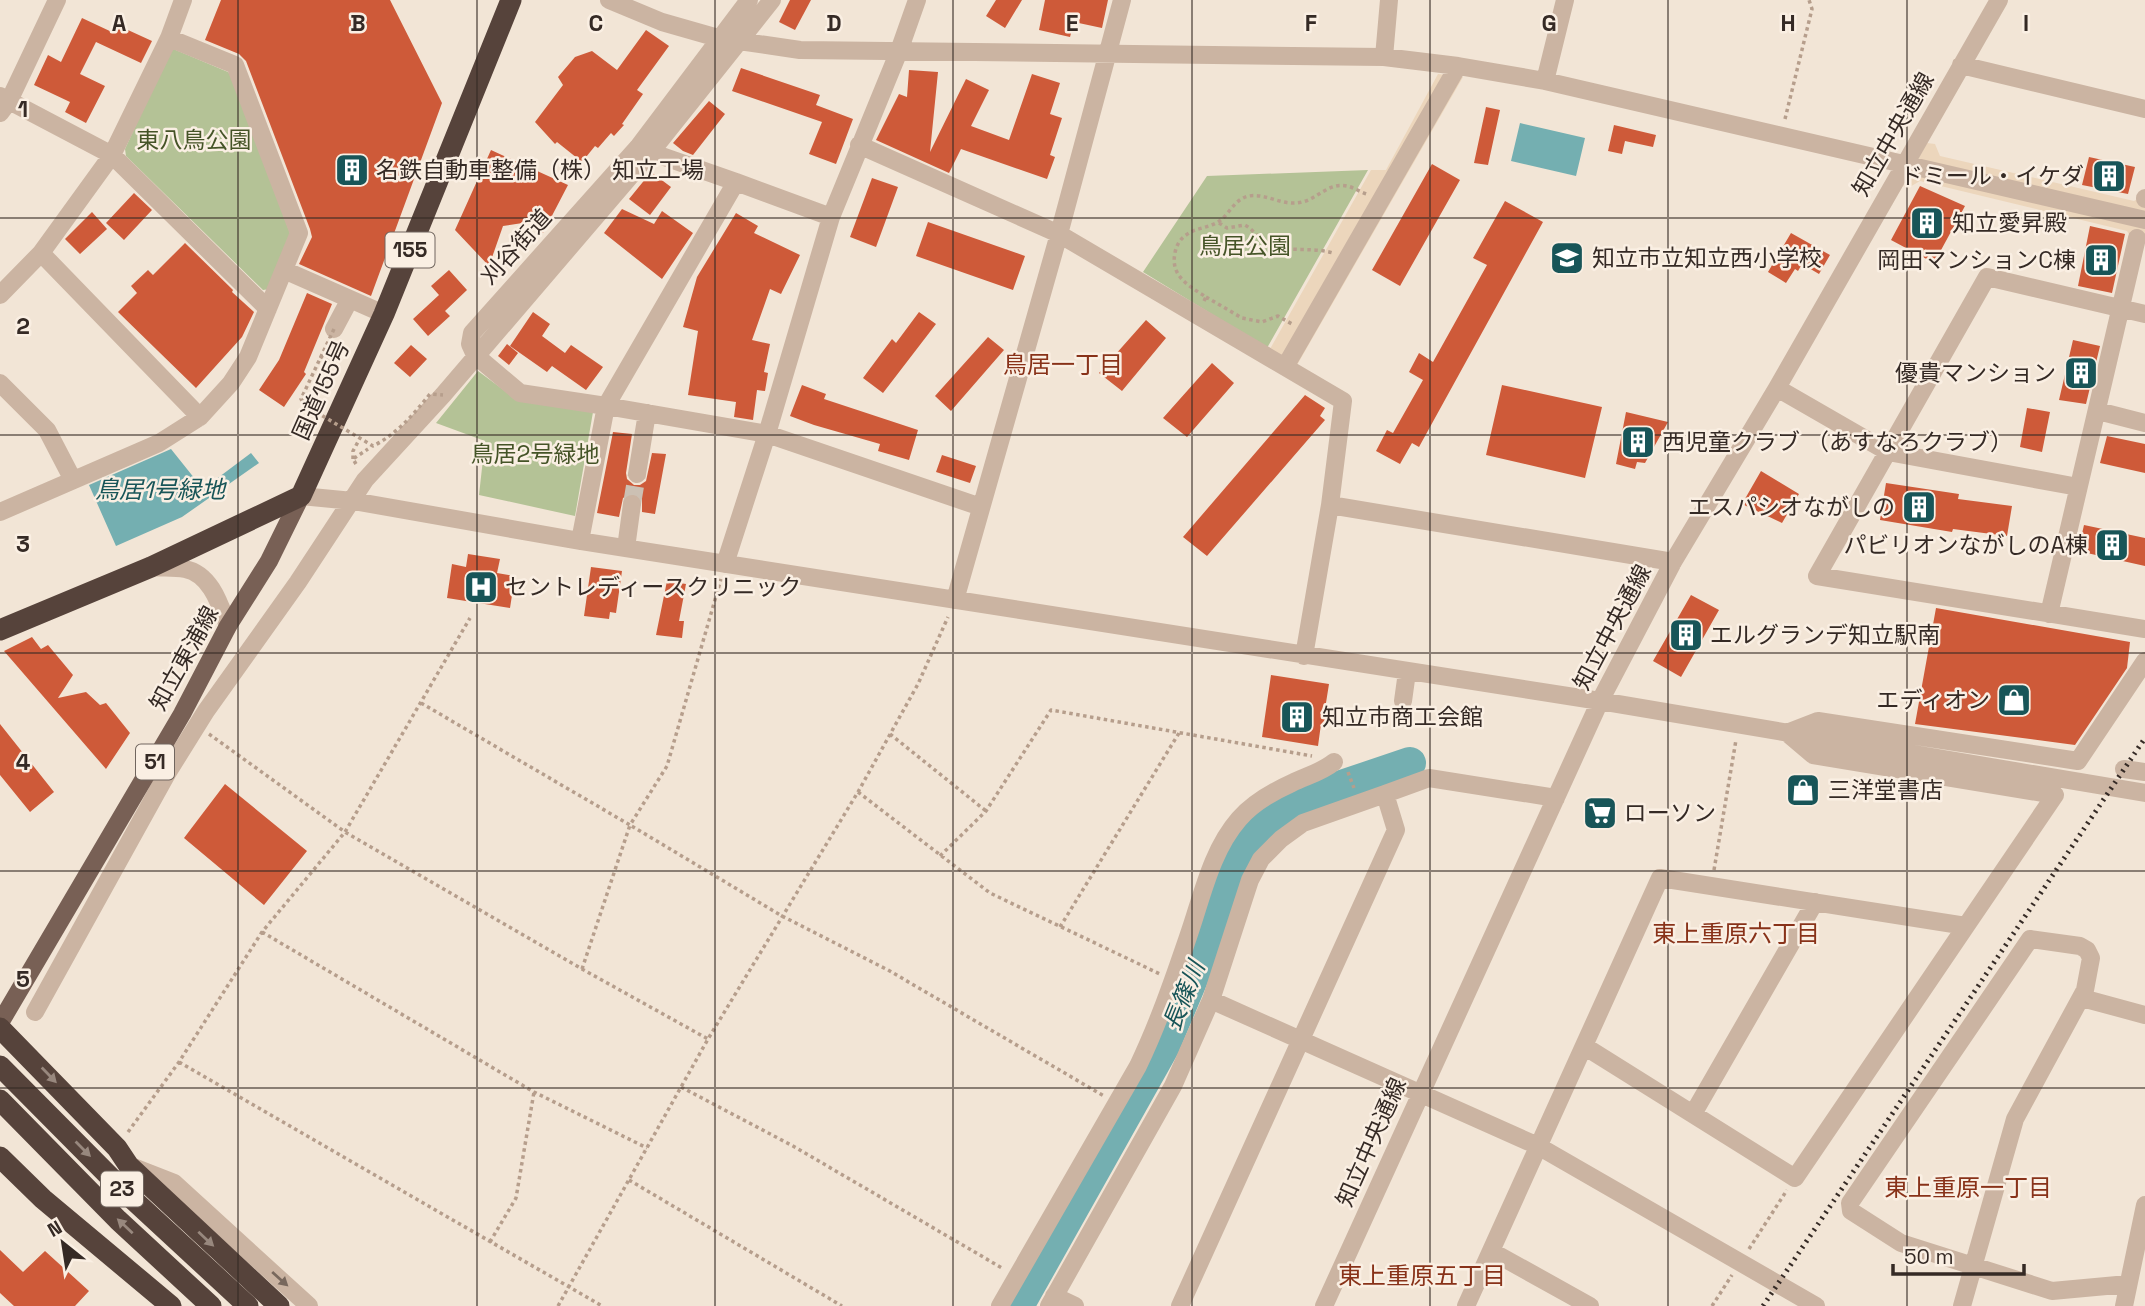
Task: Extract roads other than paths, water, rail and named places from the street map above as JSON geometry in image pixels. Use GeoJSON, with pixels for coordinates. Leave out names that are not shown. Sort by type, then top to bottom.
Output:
{"type":"FeatureCollection","features":[{"type":"Feature","properties":{"kind":"highway","name":"国道155号"},"geometry":{"type":"LineString","coordinates":[[301,496],[384,314],[511,0]]}},
{"type":"Feature","properties":{"kind":"highway"},"geometry":{"type":"LineString","coordinates":[[0,630],[151,567],[301,496]]}},
{"type":"Feature","properties":{"kind":"highway"},"geometry":{"type":"LineString","coordinates":[[0,1025],[117,1147],[129,1166],[279,1306]]}},
{"type":"Feature","properties":{"kind":"highway","name":"23"},"geometry":{"type":"LineString","coordinates":[[0,1066],[127,1194],[248,1306]]}},
{"type":"Feature","properties":{"kind":"highway","name":"23"},"geometry":{"type":"LineString","coordinates":[[0,1100],[118,1220],[211,1306]]}},
{"type":"Feature","properties":{"kind":"highway"},"geometry":{"type":"LineString","coordinates":[[0,1157],[43,1199],[160,1302]]}},
{"type":"Feature","properties":{"kind":"main road","name":"知立東浦線"},"geometry":{"type":"LineString","coordinates":[[0,1025],[183,714],[229,626],[268,562],[301,496]]}},
{"type":"Feature","properties":{"kind":"street"},"geometry":{"type":"LineString","coordinates":[[57,0],[3,103],[112,155],[268,309]]}},
{"type":"Feature","properties":{"kind":"street"},"geometry":{"type":"LineString","coordinates":[[0,295],[41,253],[112,155],[169,38],[183,0]]}},
{"type":"Feature","properties":{"kind":"street"},"geometry":{"type":"LineString","coordinates":[[609,0],[662,22],[718,38],[800,50],[1384,57],[1458,66],[1545,81],[2145,220]]}},
{"type":"Feature","properties":{"kind":"street"},"geometry":{"type":"LineString","coordinates":[[645,149],[718,38],[749,0]]}},
{"type":"Feature","properties":{"kind":"street"},"geometry":{"type":"LineString","coordinates":[[35,1012],[168,772],[365,480],[443,395],[645,149],[772,0]]}},
{"type":"Feature","properties":{"kind":"street"},"geometry":{"type":"LineString","coordinates":[[725,564],[767,434],[831,217],[917,0]]}},
{"type":"Feature","properties":{"kind":"street"},"geometry":{"type":"LineString","coordinates":[[955,600],[1122,0]]}},
{"type":"Feature","properties":{"kind":"street"},"geometry":{"type":"LineString","coordinates":[[1384,57],[1390,0]]}},
{"type":"Feature","properties":{"kind":"street"},"geometry":{"type":"LineString","coordinates":[[1545,81],[1565,0]]}},
{"type":"Feature","properties":{"kind":"street","name":"知立中央通線"},"geometry":{"type":"LineString","coordinates":[[1324,1306],[1600,701],[1673,562],[1777,388],[1999,0]]}},
{"type":"Feature","properties":{"kind":"street"},"geometry":{"type":"LineString","coordinates":[[0,512],[159,443],[200,417],[231,383],[248,358],[299,233],[234,65],[169,38]]}},
{"type":"Feature","properties":{"kind":"street"},"geometry":{"type":"LineString","coordinates":[[1961,65],[2145,109]]}},
{"type":"Feature","properties":{"kind":"street"},"geometry":{"type":"LineString","coordinates":[[1285,367],[1458,66]]}},
{"type":"Feature","properties":{"kind":"street"},"geometry":{"type":"LineString","coordinates":[[859,145],[1059,234],[1343,401],[1304,656]]}},
{"type":"Feature","properties":{"kind":"street"},"geometry":{"type":"LineString","coordinates":[[645,149],[831,217]]}},
{"type":"Feature","properties":{"kind":"street","name":"刈谷街道"},"geometry":{"type":"LineString","coordinates":[[475,355],[470,344],[472,333],[625,162],[645,149]]}},
{"type":"Feature","properties":{"kind":"street"},"geometry":{"type":"LineString","coordinates":[[580,541],[606,406],[736,182]]}},
{"type":"Feature","properties":{"kind":"street"},"geometry":{"type":"LineString","coordinates":[[2049,614],[2137,238]]}},
{"type":"Feature","properties":{"kind":"street"},"geometry":{"type":"LineString","coordinates":[[41,253],[200,417]]}},
{"type":"Feature","properties":{"kind":"street"},"geometry":{"type":"LineString","coordinates":[[284,270],[384,314]]}},
{"type":"Feature","properties":{"kind":"street"},"geometry":{"type":"LineString","coordinates":[[2145,314],[1987,276],[1817,576],[2145,629]]}},
{"type":"Feature","properties":{"kind":"street"},"geometry":{"type":"LineString","coordinates":[[334,329],[349,299]]}},
{"type":"Feature","properties":{"kind":"street"},"geometry":{"type":"LineString","coordinates":[[475,355],[520,393],[767,434],[981,507]]}},
{"type":"Feature","properties":{"kind":"street"},"geometry":{"type":"LineString","coordinates":[[0,383],[47,430],[73,480]]}},
{"type":"Feature","properties":{"kind":"street"},"geometry":{"type":"LineString","coordinates":[[1777,388],[1888,452],[2078,487]]}},
{"type":"Feature","properties":{"kind":"street"},"geometry":{"type":"LineString","coordinates":[[2098,411],[2145,423]]}},
{"type":"Feature","properties":{"kind":"street"},"geometry":{"type":"LineString","coordinates":[[637,474],[647,413]]}},
{"type":"Feature","properties":{"kind":"street"},"geometry":{"type":"LineString","coordinates":[[301,496],[353,501],[580,541],[1738,724],[1888,750],[1949,769],[2055,795],[1795,1178],[1584,1046]]}},
{"type":"Feature","properties":{"kind":"street"},"geometry":{"type":"LineString","coordinates":[[625,548],[632,504]]}},
{"type":"Feature","properties":{"kind":"street"},"geometry":{"type":"LineString","coordinates":[[1329,505],[1673,562]]}},
{"type":"Feature","properties":{"kind":"street"},"geometry":{"type":"LineString","coordinates":[[151,567],[188,569],[204,579],[216,594],[229,626]]}},
{"type":"Feature","properties":{"kind":"street"},"geometry":{"type":"LineString","coordinates":[[1787,733],[1818,721],[2078,761],[2145,662]]}},
{"type":"Feature","properties":{"kind":"street"},"geometry":{"type":"LineString","coordinates":[[1404,701],[1407,672]]}},
{"type":"Feature","properties":{"kind":"street"},"geometry":{"type":"LineString","coordinates":[[1888,750],[1890,732]]}},
{"type":"Feature","properties":{"kind":"street"},"geometry":{"type":"LineString","coordinates":[[1787,733],[1813,755],[2145,793]]}},
{"type":"Feature","properties":{"kind":"street"},"geometry":{"type":"LineString","coordinates":[[1000,1306],[1118,1104],[1154,1031],[1211,867],[1225,840],[1239,820],[1260,800],[1327,768],[1341,767]]}},
{"type":"Feature","properties":{"kind":"street"},"geometry":{"type":"LineString","coordinates":[[2124,769],[2145,772]]}},
{"type":"Feature","properties":{"kind":"street"},"geometry":{"type":"LineString","coordinates":[[1075,1306],[1051,1301],[1173,1086],[1211,1000],[1250,880],[1261,859],[1281,839],[1303,823],[1429,778],[1556,798]]}},
{"type":"Feature","properties":{"kind":"street"},"geometry":{"type":"LineString","coordinates":[[1181,1306],[1396,830],[1385,794]]}},
{"type":"Feature","properties":{"kind":"street"},"geometry":{"type":"LineString","coordinates":[[1466,1306],[1660,878],[1966,926]]}},
{"type":"Feature","properties":{"kind":"street"},"geometry":{"type":"LineString","coordinates":[[1693,1114],[1815,902]]}},
{"type":"Feature","properties":{"kind":"street"},"geometry":{"type":"LineString","coordinates":[[1962,1306],[1974,1267],[2015,1119],[2082,998],[2091,958],[2087,950],[2080,946],[2030,939],[1850,1203],[1852,1211],[1900,1242],[1974,1267],[2052,1290],[2128,1284]]}},
{"type":"Feature","properties":{"kind":"street"},"geometry":{"type":"LineString","coordinates":[[2082,998],[2145,1015]]}},
{"type":"Feature","properties":{"kind":"street"},"geometry":{"type":"LineString","coordinates":[[1211,1000],[1538,1146],[1816,1306]]}},
{"type":"Feature","properties":{"kind":"street"},"geometry":{"type":"LineString","coordinates":[[129,1166],[174,1183],[309,1306]]}},
{"type":"Feature","properties":{"kind":"street"},"geometry":{"type":"LineString","coordinates":[[2124,1306],[2145,1205]]}},
{"type":"Feature","properties":{"kind":"street"},"geometry":{"type":"LineString","coordinates":[[1491,1251],[1589,1306]]}},
{"type":"Feature","properties":{"kind":"water"},"geometry":{"type":"Polygon","coordinates":[[[1520,123],[1585,138],[1576,176],[1511,161],[1520,123]]]}},
{"type":"Feature","properties":{"kind":"water","name":"鳥居1号緑地"},"geometry":{"type":"Polygon","coordinates":[[[171,449],[203,489],[251,453],[259,463],[182,517],[116,546],[89,485],[171,449]]]}},
{"type":"Feature","properties":{"kind":"waterway","name":"長篠川"},"geometry":{"type":"LineString","coordinates":[[1018,1306],[1164,1046],[1197,967],[1232,861],[1257,828],[1297,801],[1410,763]]}},
{"type":"Feature","properties":{"kind":"tunnel"},"geometry":{"type":"LineString","coordinates":[[632,504],[637,474]]}},
{"type":"Feature","properties":{"kind":"railway"},"geometry":{"type":"LineString","coordinates":[[1763,1306],[2145,738]]}},
{"type":"Feature","properties":{"kind":"place","name":"名鉄自動車整備（株） 知立工場"},"geometry":{"type":"Point","coordinates":[352,170]}},
{"type":"Feature","properties":{"kind":"place","name":"ドミール・イケダ"},"geometry":{"type":"Point","coordinates":[2109,176]}},
{"type":"Feature","properties":{"kind":"place","name":"知立愛昇殿"},"geometry":{"type":"Point","coordinates":[1927,223]}},
{"type":"Feature","properties":{"kind":"place","name":"知立市立知立西小学校"},"geometry":{"type":"Point","coordinates":[1567,258]}},
{"type":"Feature","properties":{"kind":"place","name":"岡田マンションC棟"},"geometry":{"type":"Point","coordinates":[2101,260]}},
{"type":"Feature","properties":{"kind":"place","name":"優貴マンション"},"geometry":{"type":"Point","coordinates":[2081,373]}},
{"type":"Feature","properties":{"kind":"place","name":"西児童クラブ （あすなろクラブ）"},"geometry":{"type":"Point","coordinates":[1638,442]}},
{"type":"Feature","properties":{"kind":"place","name":"エスパシオながしの"},"geometry":{"type":"Point","coordinates":[1919,507]}},
{"type":"Feature","properties":{"kind":"place","name":"パビリオンながしのA棟"},"geometry":{"type":"Point","coordinates":[2112,545]}},
{"type":"Feature","properties":{"kind":"place","name":"セントレディースクリニック"},"geometry":{"type":"Point","coordinates":[481,587]}},
{"type":"Feature","properties":{"kind":"place","name":"エルグランデ知立駅南"},"geometry":{"type":"Point","coordinates":[1686,635]}},
{"type":"Feature","properties":{"kind":"place","name":"エディオン"},"geometry":{"type":"Point","coordinates":[2014,700]}},
{"type":"Feature","properties":{"kind":"place","name":"知立市商工会館"},"geometry":{"type":"Point","coordinates":[1297,717]}},
{"type":"Feature","properties":{"kind":"place","name":"三洋堂書店"},"geometry":{"type":"Point","coordinates":[1803,790]}},
{"type":"Feature","properties":{"kind":"place","name":"ローソン"},"geometry":{"type":"Point","coordinates":[1600,813]}},
{"type":"Feature","properties":{"kind":"district","name":"鳥居一丁目"},"geometry":{"type":"Point","coordinates":[1063,365]}},
{"type":"Feature","properties":{"kind":"district","name":"東上重原六丁目"},"geometry":{"type":"Point","coordinates":[1736,934]}},
{"type":"Feature","properties":{"kind":"district","name":"東上重原一丁目"},"geometry":{"type":"Point","coordinates":[1968,1188]}},
{"type":"Feature","properties":{"kind":"district","name":"東上重原五丁目"},"geometry":{"type":"Point","coordinates":[1422,1276]}},
{"type":"Feature","properties":{"kind":"park label","name":"東八鳥公園"},"geometry":{"type":"Point","coordinates":[194,140]}},
{"type":"Feature","properties":{"kind":"park label","name":"鳥居公園"},"geometry":{"type":"Point","coordinates":[1245,246]}},
{"type":"Feature","properties":{"kind":"park label","name":"鳥居2号緑地"},"geometry":{"type":"Point","coordinates":[535,454]}}]}
